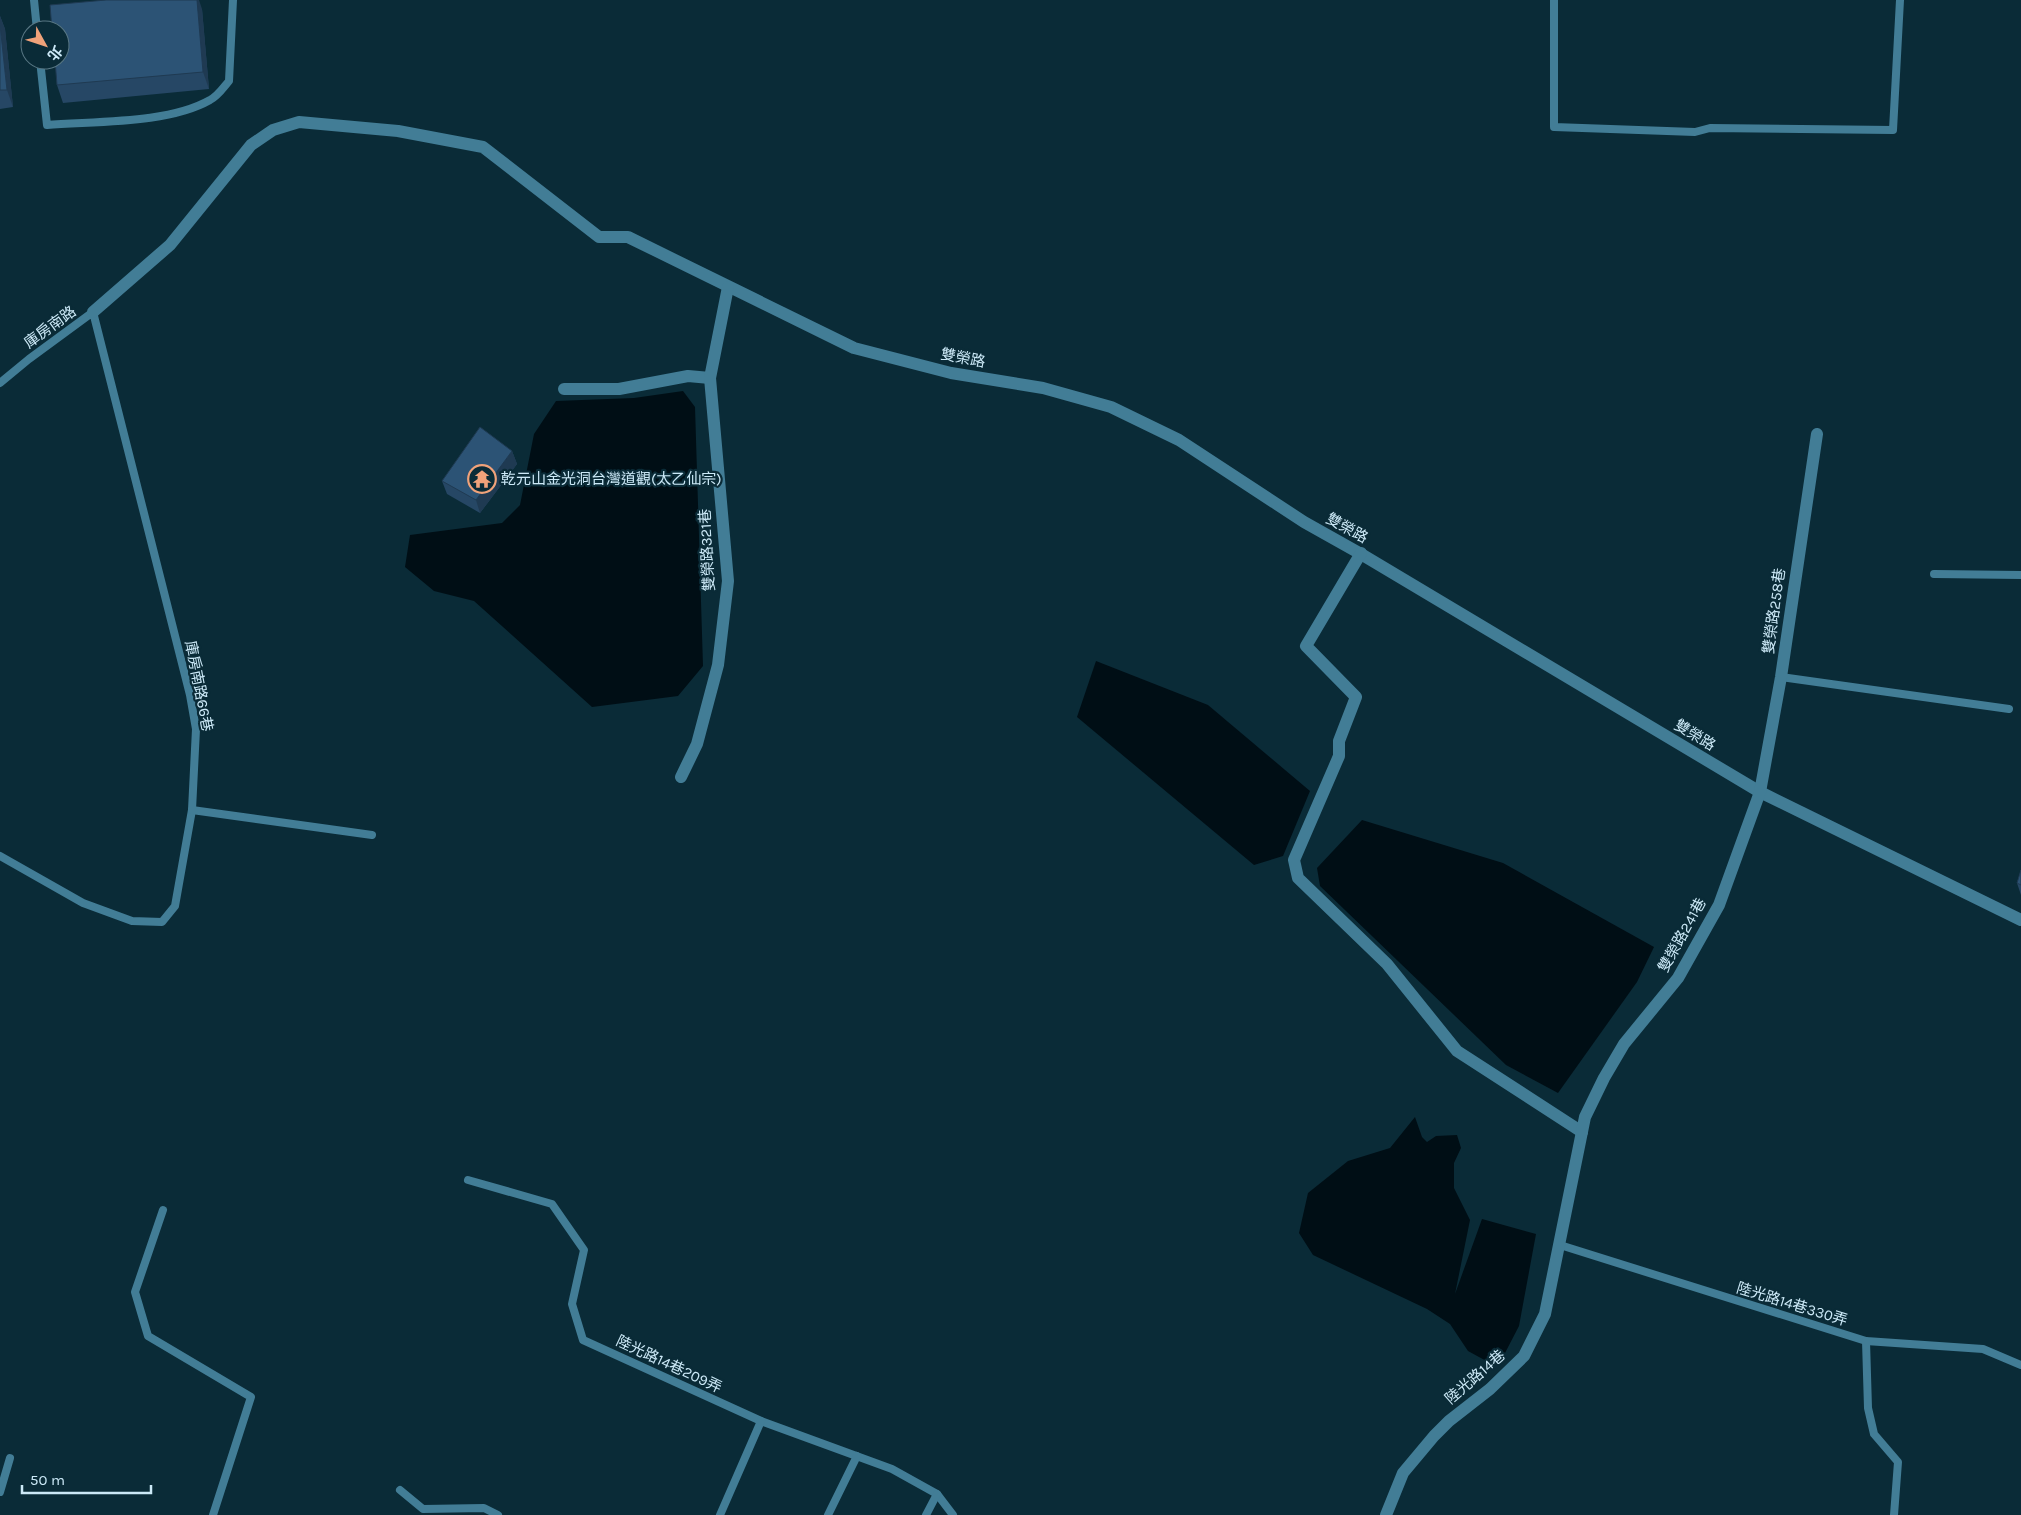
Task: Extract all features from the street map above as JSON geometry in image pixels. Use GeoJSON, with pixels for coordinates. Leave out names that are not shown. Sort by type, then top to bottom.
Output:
{"type":"FeatureCollection","features":[{"type":"Feature","properties":{"kind":"street","name":"雙榮路"},"geometry":{"type":"LineString","coordinates":[[94,312],[170,245],[251,145],[273,130],[299,122],[398,131],[483,147],[599,237],[628,237],[854,348],[951,373],[1043,388],[1111,407],[1179,440],[1304,522],[1361,554],[1760,792],[2021,920]]}},
{"type":"Feature","properties":{"kind":"street","name":"雙榮路321巷"},"geometry":{"type":"LineString","coordinates":[[681,777],[696,744],[718,665],[728,580],[710,378],[728,287]]}},
{"type":"Feature","properties":{"kind":"street"},"geometry":{"type":"LineString","coordinates":[[564,389],[619,389],[688,376],[710,378]]}},
{"type":"Feature","properties":{"kind":"street","name":"雙榮路258巷"},"geometry":{"type":"LineString","coordinates":[[1760,792],[1781,677],[1817,434]]}},
{"type":"Feature","properties":{"kind":"street"},"geometry":{"type":"LineString","coordinates":[[1361,554],[1306,646],[1356,697],[1339,741],[1339,756],[1294,860],[1298,878],[1388,964],[1457,1052],[1582,1132]]}},
{"type":"Feature","properties":{"kind":"street","name":"雙榮路241巷"},"geometry":{"type":"LineString","coordinates":[[1582,1132],[1585,1117],[1604,1078],[1624,1044],[1678,978],[1719,905],[1760,792]]}},
{"type":"Feature","properties":{"kind":"street","name":"陸光路14巷"},"geometry":{"type":"LineString","coordinates":[[1386,1515],[1403,1473],[1434,1436],[1449,1421],[1490,1389],[1524,1356],[1545,1314],[1582,1132]]}},
{"type":"Feature","properties":{"kind":"lane"},"geometry":{"type":"LineString","coordinates":[[34,0],[36,20]]}},
{"type":"Feature","properties":{"kind":"lane"},"geometry":{"type":"LineString","coordinates":[[41,70],[47,125],[154,118],[184,111],[210,100],[222,91],[228,81],[233,0]]}},
{"type":"Feature","properties":{"kind":"lane"},"geometry":{"type":"LineString","coordinates":[[1554,0],[1554,128],[1695,132],[1710,128],[1893,130],[1900,0]]}},
{"type":"Feature","properties":{"kind":"lane","name":"庫房南路"},"geometry":{"type":"LineString","coordinates":[[0,383],[29,359],[94,312]]}},
{"type":"Feature","properties":{"kind":"lane","name":"庫房南路66巷"},"geometry":{"type":"LineString","coordinates":[[0,856],[84,903],[132,921],[162,922],[175,906],[192,810],[196,729],[190,695],[94,312]]}},
{"type":"Feature","properties":{"kind":"lane"},"geometry":{"type":"LineString","coordinates":[[1934,574],[2021,575]]}},
{"type":"Feature","properties":{"kind":"lane"},"geometry":{"type":"LineString","coordinates":[[1781,677],[2008,709]]}},
{"type":"Feature","properties":{"kind":"lane"},"geometry":{"type":"LineString","coordinates":[[192,810],[372,835]]}},
{"type":"Feature","properties":{"kind":"lane","name":"陸光路14巷209弄"},"geometry":{"type":"LineString","coordinates":[[468,1180],[552,1204],[584,1250],[572,1304],[583,1340],[761,1421],[892,1469],[937,1494],[952,1515]]}},
{"type":"Feature","properties":{"kind":"lane"},"geometry":{"type":"LineString","coordinates":[[163,1210],[135,1292],[148,1336],[251,1397],[213,1515]]}},
{"type":"Feature","properties":{"kind":"lane","name":"陸光路14巷330弄"},"geometry":{"type":"LineString","coordinates":[[1560,1245],[1866,1341],[1983,1349],[2021,1365]]}},
{"type":"Feature","properties":{"kind":"lane"},"geometry":{"type":"LineString","coordinates":[[1866,1341],[1868,1408],[1874,1434],[1898,1462],[1894,1515]]}},
{"type":"Feature","properties":{"kind":"lane"},"geometry":{"type":"LineString","coordinates":[[720,1515],[761,1421]]}},
{"type":"Feature","properties":{"kind":"lane"},"geometry":{"type":"LineString","coordinates":[[828,1515],[858,1456]]}},
{"type":"Feature","properties":{"kind":"lane"},"geometry":{"type":"LineString","coordinates":[[0,1492],[10,1458]]}},
{"type":"Feature","properties":{"kind":"lane"},"geometry":{"type":"LineString","coordinates":[[400,1490],[423,1509],[484,1508],[498,1515]]}},
{"type":"Feature","properties":{"kind":"lane"},"geometry":{"type":"LineString","coordinates":[[926,1515],[937,1494]]}},
{"type":"Feature","properties":{"kind":"shaded area"},"geometry":{"type":"Polygon","coordinates":[[[683,391],[695,407],[703,666],[678,696],[592,707],[474,601],[434,591],[405,567],[410,535],[502,523],[520,505],[534,434],[556,401],[634,398],[683,391]]]}},
{"type":"Feature","properties":{"kind":"shaded area"},"geometry":{"type":"Polygon","coordinates":[[[1096,661],[1208,705],[1310,791],[1283,856],[1254,865],[1077,717],[1096,661]]]}},
{"type":"Feature","properties":{"kind":"shaded area"},"geometry":{"type":"Polygon","coordinates":[[[1362,820],[1503,863],[1654,947],[1637,982],[1558,1093],[1506,1065],[1320,886],[1317,868],[1362,820]]]}},
{"type":"Feature","properties":{"kind":"shaded area"},"geometry":{"type":"Polygon","coordinates":[[[1415,1117],[1422,1137],[1427,1142],[1436,1136],[1457,1135],[1461,1148],[1454,1163],[1454,1188],[1470,1220],[1455,1294],[1482,1219],[1536,1234],[1519,1326],[1505,1353],[1490,1363],[1468,1351],[1450,1324],[1427,1309],[1313,1255],[1299,1233],[1308,1193],[1348,1161],[1390,1148],[1415,1117]]]}},
{"type":"Feature","properties":{"kind":"building"},"geometry":{"type":"Polygon","coordinates":[[[106,0],[197,0],[203,72],[57,85],[56,70],[70,70],[70,20],[51,20],[50,5],[106,0]]]}},
{"type":"Feature","properties":{"kind":"building"},"geometry":{"type":"Polygon","coordinates":[[[0,25],[7,90],[0,90],[0,25]]]}},
{"type":"Feature","properties":{"kind":"building"},"geometry":{"type":"Polygon","coordinates":[[[480,427],[512,451],[476,500],[442,481],[480,427]]]}},
{"type":"Feature","properties":{"kind":"building"},"geometry":{"type":"Polygon","coordinates":[[[2021,870],[2021,885],[2017,883],[2021,870]]]}},
{"type":"Feature","properties":{"kind":"place","name":"乾元山金光洞台灣道觀(太乙仙宗)"},"geometry":{"type":"Point","coordinates":[482,479]}}]}
